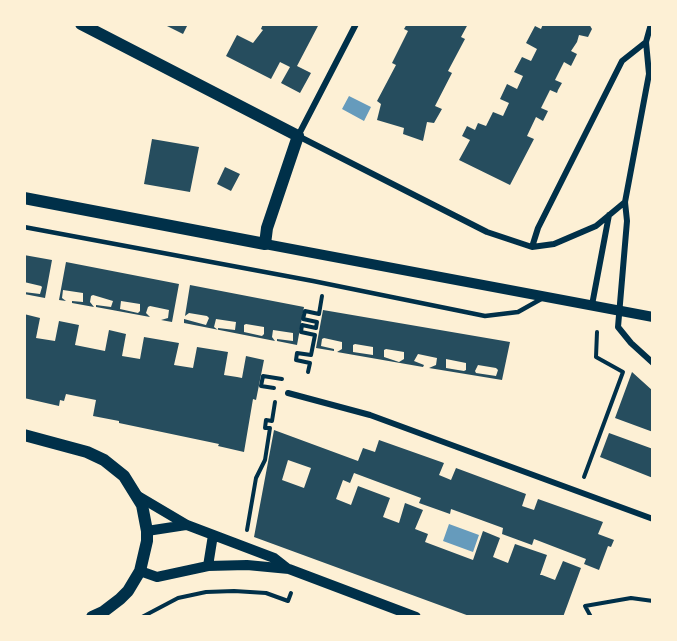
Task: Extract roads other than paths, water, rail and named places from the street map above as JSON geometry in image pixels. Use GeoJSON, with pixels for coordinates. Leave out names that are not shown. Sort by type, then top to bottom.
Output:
{"type":"FeatureCollection","features":[{"type":"Feature","properties":{"kind":"main road"},"geometry":{"type":"LineString","coordinates":[[24,198],[265,244],[267,228],[298,136],[81,24]]}},
{"type":"Feature","properties":{"kind":"main road"},"geometry":{"type":"LineString","coordinates":[[24,435],[87,452],[104,459],[124,476],[138,496],[145,515],[147,531],[146,551],[140,571],[128,591],[120,599],[92,617]]}},
{"type":"Feature","properties":{"kind":"street"},"geometry":{"type":"LineString","coordinates":[[356,24],[298,136],[487,232],[532,247],[554,244],[596,226],[625,202]]}},
{"type":"Feature","properties":{"kind":"street"},"geometry":{"type":"LineString","coordinates":[[651,24],[646,42],[649,74],[625,202],[627,221],[618,327],[631,343],[653,363]]}},
{"type":"Feature","properties":{"kind":"street"},"geometry":{"type":"LineString","coordinates":[[532,247],[538,228],[622,61],[646,42]]}},
{"type":"Feature","properties":{"kind":"street"},"geometry":{"type":"LineString","coordinates":[[592,305],[609,214]]}},
{"type":"Feature","properties":{"kind":"street"},"geometry":{"type":"LineString","coordinates":[[265,244],[653,317]]}},
{"type":"Feature","properties":{"kind":"street"},"geometry":{"type":"LineString","coordinates":[[288,393],[370,415],[653,519]]}},
{"type":"Feature","properties":{"kind":"street"},"geometry":{"type":"LineString","coordinates":[[138,496],[187,525],[274,558],[289,569]]}},
{"type":"Feature","properties":{"kind":"street"},"geometry":{"type":"LineString","coordinates":[[147,531],[187,525]]}},
{"type":"Feature","properties":{"kind":"street"},"geometry":{"type":"LineString","coordinates":[[208,566],[213,536]]}},
{"type":"Feature","properties":{"kind":"street"},"geometry":{"type":"LineString","coordinates":[[140,571],[157,577],[208,566],[247,565],[289,569],[416,617]]}},
{"type":"Feature","properties":{"kind":"lane"},"geometry":{"type":"LineString","coordinates":[[24,227],[485,316],[518,312],[545,297]]}},
{"type":"Feature","properties":{"kind":"water"},"geometry":{"type":"Polygon","coordinates":[[[349,96],[371,107],[364,121],[342,109],[349,96]]]}},
{"type":"Feature","properties":{"kind":"water"},"geometry":{"type":"Polygon","coordinates":[[[449,524],[479,535],[473,552],[443,541],[449,524]]]}}]}
